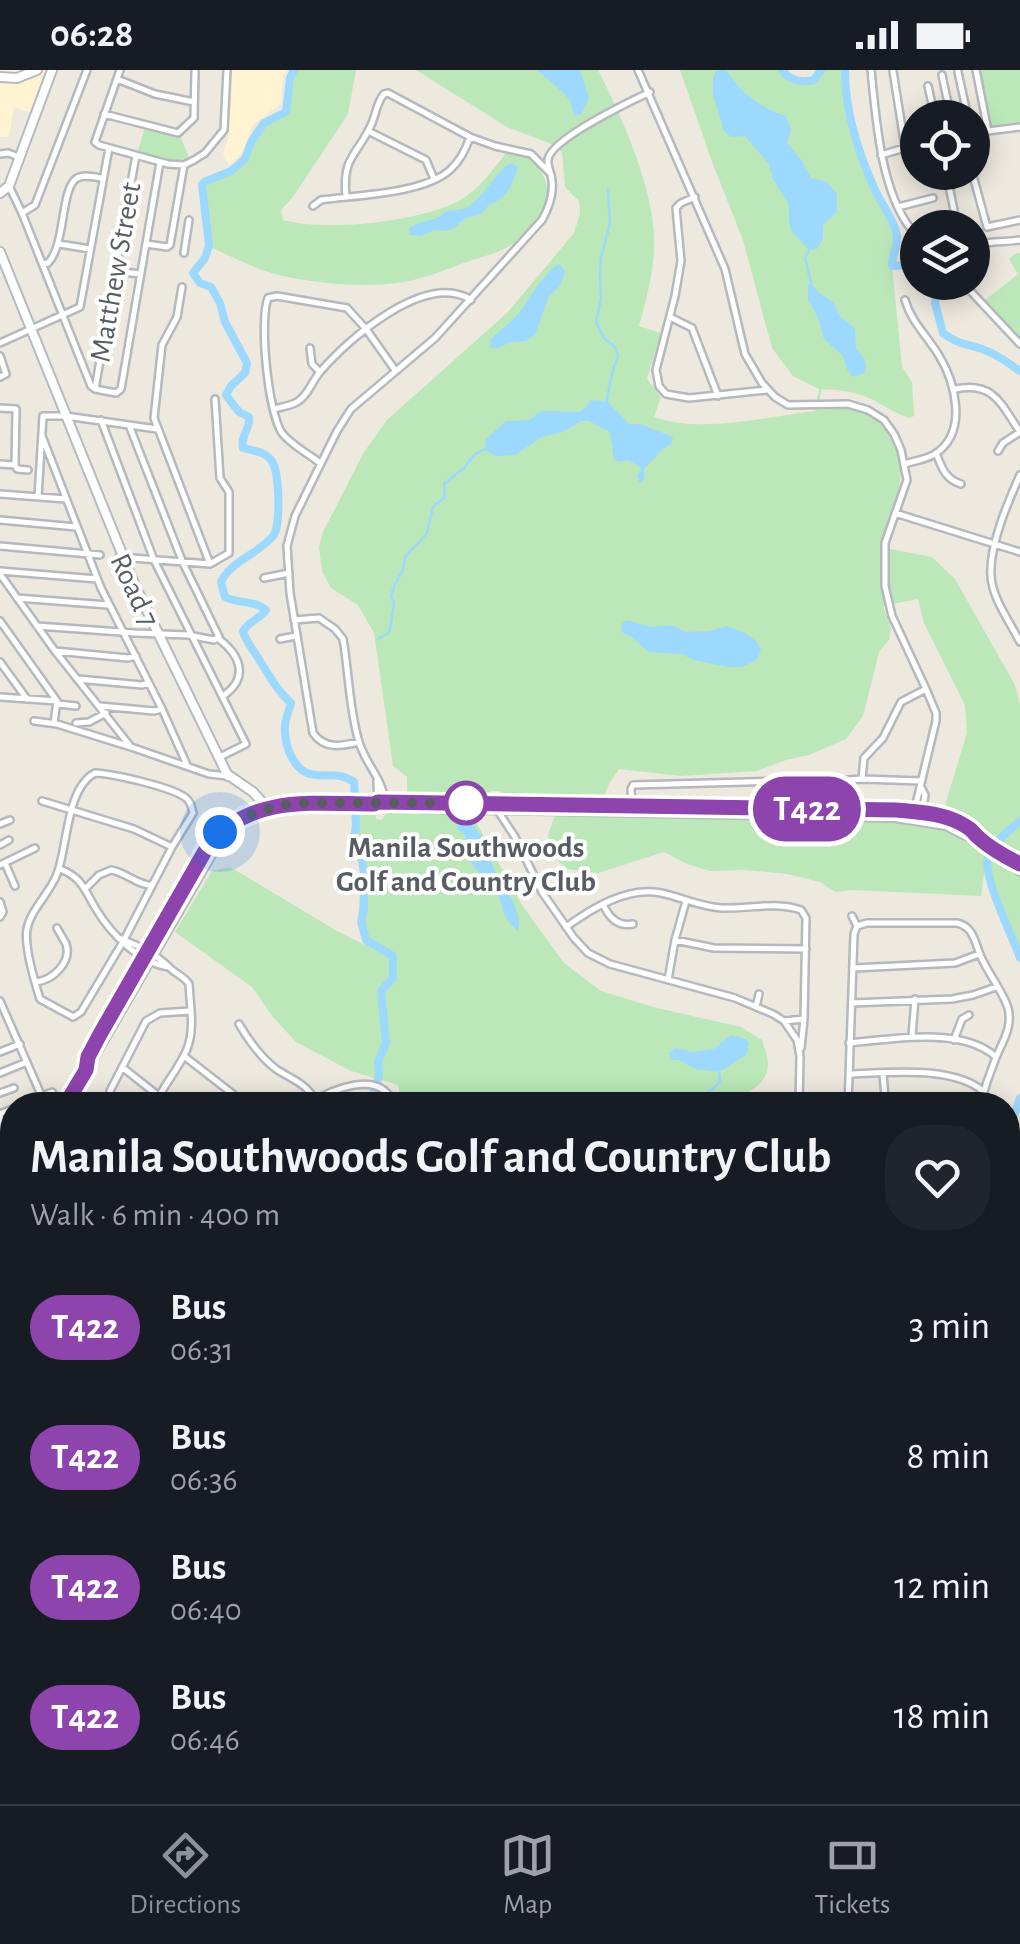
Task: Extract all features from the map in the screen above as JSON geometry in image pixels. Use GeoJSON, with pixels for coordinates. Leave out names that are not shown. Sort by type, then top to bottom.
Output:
{"type":"FeatureCollection","features":[{"type":"Feature","properties":{"kind":"main road"},"geometry":{"type":"LineString","coordinates":[[0,77],[16,78],[37,70]]}},
{"type":"Feature","properties":{"kind":"main road"},"geometry":{"type":"LineString","coordinates":[[0,192],[9,186],[52,70]]}},
{"type":"Feature","properties":{"kind":"main road","name":"Road 7"},"geometry":{"type":"LineString","coordinates":[[0,252],[121,557],[157,635],[224,775],[249,790],[266,810]]}},
{"type":"Feature","properties":{"kind":"main road","name":"Road 7"},"geometry":{"type":"LineString","coordinates":[[157,635],[220,757],[224,775]]}},
{"type":"Feature","properties":{"kind":"main road"},"geometry":{"type":"LineString","coordinates":[[73,1092],[148,955],[218,840],[246,818],[266,810],[299,803],[918,816],[970,828],[1020,868]]}},
{"type":"Feature","properties":{"kind":"main road"},"geometry":{"type":"LineString","coordinates":[[378,804],[450,809],[498,807]]}},
{"type":"Feature","properties":{"kind":"street"},"geometry":{"type":"LineString","coordinates":[[22,213],[35,204],[87,70]]}},
{"type":"Feature","properties":{"kind":"street"},"geometry":{"type":"LineString","coordinates":[[120,70],[95,142],[160,162],[184,165],[205,154],[224,130],[227,70]]}},
{"type":"Feature","properties":{"kind":"street"},"geometry":{"type":"LineString","coordinates":[[104,114],[178,134],[194,118],[195,70]]}},
{"type":"Feature","properties":{"kind":"street"},"geometry":{"type":"LineString","coordinates":[[638,70],[725,268],[745,354],[756,375],[768,390],[788,404],[848,404],[874,412],[894,434],[907,480],[885,544],[886,586],[892,616],[936,713],[921,784],[925,795],[918,816]]}},
{"type":"Feature","properties":{"kind":"street"},"geometry":{"type":"LineString","coordinates":[[871,70],[882,155],[900,211]]}},
{"type":"Feature","properties":{"kind":"street"},"geometry":{"type":"LineString","coordinates":[[976,70],[982,100]]}},
{"type":"Feature","properties":{"kind":"street"},"geometry":{"type":"LineString","coordinates":[[893,71],[900,112]]}},
{"type":"Feature","properties":{"kind":"street"},"geometry":{"type":"LineString","coordinates":[[958,72],[964,100]]}},
{"type":"Feature","properties":{"kind":"street"},"geometry":{"type":"LineString","coordinates":[[942,76],[947,100]]}},
{"type":"Feature","properties":{"kind":"street"},"geometry":{"type":"LineString","coordinates":[[117,79],[155,94],[194,102]]}},
{"type":"Feature","properties":{"kind":"street"},"geometry":{"type":"LineString","coordinates":[[381,84],[384,94]]}},
{"type":"Feature","properties":{"kind":"street"},"geometry":{"type":"LineString","coordinates":[[928,86],[931,100]]}},
{"type":"Feature","properties":{"kind":"street"},"geometry":{"type":"LineString","coordinates":[[531,154],[553,148],[597,118],[650,92]]}},
{"type":"Feature","properties":{"kind":"street"},"geometry":{"type":"LineString","coordinates":[[346,198],[344,177],[348,162],[368,131],[381,96],[388,93],[470,137],[531,154],[551,174]]}},
{"type":"Feature","properties":{"kind":"street"},"geometry":{"type":"LineString","coordinates":[[990,131],[1020,126]]}},
{"type":"Feature","properties":{"kind":"street"},"geometry":{"type":"LineString","coordinates":[[368,131],[426,160],[434,179]]}},
{"type":"Feature","properties":{"kind":"street"},"geometry":{"type":"LineString","coordinates":[[312,206],[321,200],[383,193],[434,179],[454,167],[470,137]]}},
{"type":"Feature","properties":{"kind":"street"},"geometry":{"type":"LineString","coordinates":[[0,344],[80,307],[109,148]]}},
{"type":"Feature","properties":{"kind":"street"},"geometry":{"type":"LineString","coordinates":[[359,742],[330,746],[316,742],[313,733],[289,574],[287,546],[291,525],[351,409],[416,356],[542,220],[551,200],[548,161],[553,148]]}},
{"type":"Feature","properties":{"kind":"street"},"geometry":{"type":"LineString","coordinates":[[882,155],[900,150]]}},
{"type":"Feature","properties":{"kind":"street"},"geometry":{"type":"LineString","coordinates":[[0,154],[19,158]]}},
{"type":"Feature","properties":{"kind":"street","name":"Matthew Street"},"geometry":{"type":"LineString","coordinates":[[96,389],[136,155]]}},
{"type":"Feature","properties":{"kind":"street"},"geometry":{"type":"LineString","coordinates":[[9,186],[91,386],[116,393],[120,389],[160,162]]}},
{"type":"Feature","properties":{"kind":"street"},"geometry":{"type":"LineString","coordinates":[[146,244],[168,248],[170,245],[184,165]]}},
{"type":"Feature","properties":{"kind":"street"},"geometry":{"type":"LineString","coordinates":[[43,264],[52,260],[58,244],[74,181],[87,176],[102,178]]}},
{"type":"Feature","properties":{"kind":"street"},"geometry":{"type":"LineString","coordinates":[[950,190],[954,210]]}},
{"type":"Feature","properties":{"kind":"street"},"geometry":{"type":"LineString","coordinates":[[977,190],[987,227],[1020,220]]}},
{"type":"Feature","properties":{"kind":"street"},"geometry":{"type":"LineString","coordinates":[[695,197],[676,208],[681,261],[656,370],[659,386],[672,396],[768,390]]}},
{"type":"Feature","properties":{"kind":"street"},"geometry":{"type":"LineString","coordinates":[[898,207],[933,198]]}},
{"type":"Feature","properties":{"kind":"street"},"geometry":{"type":"LineString","coordinates":[[170,245],[184,250],[189,220]]}},
{"type":"Feature","properties":{"kind":"street"},"geometry":{"type":"LineString","coordinates":[[990,242],[1020,240]]}},
{"type":"Feature","properties":{"kind":"street"},"geometry":{"type":"LineString","coordinates":[[58,244],[90,250]]}},
{"type":"Feature","properties":{"kind":"street"},"geometry":{"type":"LineString","coordinates":[[115,271],[140,274]]}},
{"type":"Feature","properties":{"kind":"street"},"geometry":{"type":"LineString","coordinates":[[182,287],[177,317],[162,345],[154,418],[210,564]]}},
{"type":"Feature","properties":{"kind":"street"},"geometry":{"type":"LineString","coordinates":[[274,409],[298,402],[320,372],[392,309],[450,292],[470,300]]}},
{"type":"Feature","properties":{"kind":"street"},"geometry":{"type":"LineString","coordinates":[[320,463],[284,435],[274,409],[266,355],[268,298],[277,296],[352,311],[395,370]]}},
{"type":"Feature","properties":{"kind":"street"},"geometry":{"type":"LineString","coordinates":[[904,300],[947,370],[954,389],[955,423],[936,454],[905,464]]}},
{"type":"Feature","properties":{"kind":"street"},"geometry":{"type":"LineString","coordinates":[[979,300],[1020,344]]}},
{"type":"Feature","properties":{"kind":"street"},"geometry":{"type":"LineString","coordinates":[[670,317],[692,328],[718,396]]}},
{"type":"Feature","properties":{"kind":"street"},"geometry":{"type":"LineString","coordinates":[[310,348],[312,364],[320,372]]}},
{"type":"Feature","properties":{"kind":"street"},"geometry":{"type":"LineString","coordinates":[[0,356],[6,374],[0,377]]}},
{"type":"Feature","properties":{"kind":"street"},"geometry":{"type":"LineString","coordinates":[[954,389],[974,386],[998,399],[1020,432],[1003,443],[998,452]]}},
{"type":"Feature","properties":{"kind":"street"},"geometry":{"type":"LineString","coordinates":[[121,557],[210,564],[229,553],[230,492],[220,478],[215,399]]}},
{"type":"Feature","properties":{"kind":"street"},"geometry":{"type":"LineString","coordinates":[[0,408],[16,408],[15,466]]}},
{"type":"Feature","properties":{"kind":"street"},"geometry":{"type":"LineString","coordinates":[[38,497],[43,416],[157,429]]}},
{"type":"Feature","properties":{"kind":"street"},"geometry":{"type":"LineString","coordinates":[[101,420],[154,560],[246,744],[220,757]]}},
{"type":"Feature","properties":{"kind":"street"},"geometry":{"type":"LineString","coordinates":[[128,425],[183,563],[219,639],[236,657],[240,680],[222,696]]}},
{"type":"Feature","properties":{"kind":"street"},"geometry":{"type":"LineString","coordinates":[[42,436],[97,579],[188,765]]}},
{"type":"Feature","properties":{"kind":"street"},"geometry":{"type":"LineString","coordinates":[[936,454],[944,473],[961,484]]}},
{"type":"Feature","properties":{"kind":"street"},"geometry":{"type":"LineString","coordinates":[[0,464],[28,470]]}},
{"type":"Feature","properties":{"kind":"street"},"geometry":{"type":"LineString","coordinates":[[1020,475],[988,576],[1020,642]]}},
{"type":"Feature","properties":{"kind":"street"},"geometry":{"type":"LineString","coordinates":[[0,494],[66,499]]}},
{"type":"Feature","properties":{"kind":"street"},"geometry":{"type":"LineString","coordinates":[[895,513],[1020,552]]}},
{"type":"Feature","properties":{"kind":"street"},"geometry":{"type":"LineString","coordinates":[[0,520],[76,527]]}},
{"type":"Feature","properties":{"kind":"street"},"geometry":{"type":"LineString","coordinates":[[0,546],[100,555]]}},
{"type":"Feature","properties":{"kind":"street"},"geometry":{"type":"LineString","coordinates":[[0,572],[97,579]]}},
{"type":"Feature","properties":{"kind":"street"},"geometry":{"type":"LineString","coordinates":[[0,572],[36,626],[132,746]]}},
{"type":"Feature","properties":{"kind":"street"},"geometry":{"type":"LineString","coordinates":[[264,578],[289,574]]}},
{"type":"Feature","properties":{"kind":"street"},"geometry":{"type":"LineString","coordinates":[[17,598],[110,605]]}},
{"type":"Feature","properties":{"kind":"street"},"geometry":{"type":"LineString","coordinates":[[294,620],[319,618],[340,634],[359,742],[384,788],[378,804]]}},
{"type":"Feature","properties":{"kind":"street"},"geometry":{"type":"LineString","coordinates":[[0,621],[57,702],[55,719]]}},
{"type":"Feature","properties":{"kind":"street"},"geometry":{"type":"LineString","coordinates":[[36,626],[219,639]]}},
{"type":"Feature","properties":{"kind":"street"},"geometry":{"type":"LineString","coordinates":[[280,639],[296,636]]}},
{"type":"Feature","properties":{"kind":"street"},"geometry":{"type":"LineString","coordinates":[[55,651],[136,656]]}},
{"type":"Feature","properties":{"kind":"street"},"geometry":{"type":"LineString","coordinates":[[0,662],[27,699]]}},
{"type":"Feature","properties":{"kind":"street"},"geometry":{"type":"LineString","coordinates":[[78,679],[149,683]]}},
{"type":"Feature","properties":{"kind":"street"},"geometry":{"type":"LineString","coordinates":[[862,779],[864,758],[883,738],[901,702],[926,689]]}},
{"type":"Feature","properties":{"kind":"street"},"geometry":{"type":"LineString","coordinates":[[0,697],[76,706]]}},
{"type":"Feature","properties":{"kind":"street"},"geometry":{"type":"LineString","coordinates":[[76,722],[89,722],[103,710],[162,709]]}},
{"type":"Feature","properties":{"kind":"street"},"geometry":{"type":"LineString","coordinates":[[34,721],[55,719],[209,774],[224,775]]}},
{"type":"Feature","properties":{"kind":"street"},"geometry":{"type":"LineString","coordinates":[[96,773],[130,778],[177,794],[187,799],[193,814],[76,1017],[39,996],[26,933],[59,869],[72,809],[88,776],[96,773]]}},
{"type":"Feature","properties":{"kind":"street"},"geometry":{"type":"LineString","coordinates":[[809,783],[862,779],[921,784]]}},
{"type":"Feature","properties":{"kind":"street"},"geometry":{"type":"LineString","coordinates":[[632,810],[633,785],[784,781]]}},
{"type":"Feature","properties":{"kind":"street"},"geometry":{"type":"LineString","coordinates":[[771,782],[772,812]]}},
{"type":"Feature","properties":{"kind":"street"},"geometry":{"type":"LineString","coordinates":[[42,801],[134,830],[172,847]]}},
{"type":"Feature","properties":{"kind":"street"},"geometry":{"type":"LineString","coordinates":[[498,807],[542,892],[581,946],[595,958],[716,991],[784,1020],[804,1019]]}},
{"type":"Feature","properties":{"kind":"street"},"geometry":{"type":"LineString","coordinates":[[509,807],[515,837]]}},
{"type":"Feature","properties":{"kind":"street"},"geometry":{"type":"LineString","coordinates":[[0,824],[10,820]]}},
{"type":"Feature","properties":{"kind":"street"},"geometry":{"type":"LineString","coordinates":[[0,844],[9,840]]}},
{"type":"Feature","properties":{"kind":"street"},"geometry":{"type":"LineString","coordinates":[[14,886],[2,864],[35,848]]}},
{"type":"Feature","properties":{"kind":"street"},"geometry":{"type":"LineString","coordinates":[[59,869],[75,876],[86,888],[96,910],[122,940],[188,980],[190,1040],[161,1092]]}},
{"type":"Feature","properties":{"kind":"street"},"geometry":{"type":"LineString","coordinates":[[86,888],[110,870],[152,885]]}},
{"type":"Feature","properties":{"kind":"street"},"geometry":{"type":"LineString","coordinates":[[566,927],[602,904],[645,892],[716,908],[783,906],[801,910],[806,918],[806,950],[799,1092]]}},
{"type":"Feature","properties":{"kind":"street"},"geometry":{"type":"LineString","coordinates":[[668,980],[686,900]]}},
{"type":"Feature","properties":{"kind":"street"},"geometry":{"type":"LineString","coordinates":[[0,902],[4,912],[0,918]]}},
{"type":"Feature","properties":{"kind":"street"},"geometry":{"type":"LineString","coordinates":[[602,904],[614,921],[633,924]]}},
{"type":"Feature","properties":{"kind":"street"},"geometry":{"type":"LineString","coordinates":[[848,1092],[857,926],[852,916]]}},
{"type":"Feature","properties":{"kind":"street"},"geometry":{"type":"LineString","coordinates":[[849,1074],[920,1073],[971,1083],[984,1092],[1010,1020],[1005,1000],[979,954],[972,932],[961,924],[857,926]]}},
{"type":"Feature","properties":{"kind":"street"},"geometry":{"type":"LineString","coordinates":[[36,982],[53,978],[66,956],[68,949],[57,928]]}},
{"type":"Feature","properties":{"kind":"street"},"geometry":{"type":"LineString","coordinates":[[675,940],[714,948],[806,950]]}},
{"type":"Feature","properties":{"kind":"street"},"geometry":{"type":"LineString","coordinates":[[853,968],[955,963],[979,954]]}},
{"type":"Feature","properties":{"kind":"street"},"geometry":{"type":"LineString","coordinates":[[852,1003],[963,997],[996,986]]}},
{"type":"Feature","properties":{"kind":"street"},"geometry":{"type":"LineString","coordinates":[[756,1006],[759,994]]}},
{"type":"Feature","properties":{"kind":"street"},"geometry":{"type":"LineString","coordinates":[[912,1037],[914,999]]}},
{"type":"Feature","properties":{"kind":"street"},"geometry":{"type":"LineString","coordinates":[[0,1002],[40,1092]]}},
{"type":"Feature","properties":{"kind":"street"},"geometry":{"type":"LineString","coordinates":[[110,1092],[146,1022],[159,1010],[190,1011]]}},
{"type":"Feature","properties":{"kind":"street"},"geometry":{"type":"LineString","coordinates":[[954,1040],[962,1019],[970,1015]]}},
{"type":"Feature","properties":{"kind":"street"},"geometry":{"type":"LineString","coordinates":[[784,1020],[797,1040],[800,1056]]}},
{"type":"Feature","properties":{"kind":"street"},"geometry":{"type":"LineString","coordinates":[[239,1024],[260,1055],[310,1092]]}},
{"type":"Feature","properties":{"kind":"street"},"geometry":{"type":"LineString","coordinates":[[0,1031],[12,1026]]}},
{"type":"Feature","properties":{"kind":"street"},"geometry":{"type":"LineString","coordinates":[[850,1042],[912,1037],[954,1040],[988,1050],[996,1057]]}},
{"type":"Feature","properties":{"kind":"street"},"geometry":{"type":"LineString","coordinates":[[0,1052],[20,1044]]}},
{"type":"Feature","properties":{"kind":"street"},"geometry":{"type":"LineString","coordinates":[[184,1056],[230,1092]]}},
{"type":"Feature","properties":{"kind":"street"},"geometry":{"type":"LineString","coordinates":[[0,1074],[28,1062]]}},
{"type":"Feature","properties":{"kind":"street"},"geometry":{"type":"LineString","coordinates":[[122,1067],[152,1092]]}},
{"type":"Feature","properties":{"kind":"street"},"geometry":{"type":"LineString","coordinates":[[881,1092],[883,1074]]}},
{"type":"Feature","properties":{"kind":"street"},"geometry":{"type":"LineString","coordinates":[[332,1092],[350,1084],[387,1092]]}},
{"type":"Feature","properties":{"kind":"street"},"geometry":{"type":"LineString","coordinates":[[3,1092],[14,1088]]}},
{"type":"Feature","properties":{"kind":"shaded area"},"geometry":{"type":"Polygon","coordinates":[[[0,70],[49,70],[32,113],[14,107],[9,137],[0,137],[0,70]]]}},
{"type":"Feature","properties":{"kind":"shaded area"},"geometry":{"type":"Polygon","coordinates":[[[229,70],[287,70],[281,103],[253,125],[242,153],[229,165],[223,154],[228,139],[229,70]]]}},
{"type":"Feature","properties":{"kind":"green space"},"geometry":{"type":"Polygon","coordinates":[[[295,70],[356,70],[348,114],[281,210],[283,220],[347,225],[395,220],[439,209],[472,192],[506,153],[524,157],[539,169],[547,190],[542,211],[529,230],[505,248],[425,277],[389,284],[316,282],[288,277],[209,246],[202,185],[231,171],[245,159],[264,123],[286,112],[290,78],[295,70]]]}},
{"type":"Feature","properties":{"kind":"green space","name":"Manila Southwoods Golf and Country Club"},"geometry":{"type":"Polygon","coordinates":[[[416,70],[598,70],[634,149],[651,213],[654,257],[639,326],[661,333],[647,379],[661,397],[654,417],[713,424],[815,411],[819,389],[793,376],[772,348],[743,240],[680,70],[782,70],[792,79],[805,81],[814,80],[821,70],[845,70],[851,123],[864,166],[897,236],[892,266],[902,367],[912,382],[914,416],[903,416],[859,394],[822,389],[817,410],[859,410],[886,430],[896,448],[900,476],[880,547],[932,557],[955,579],[1015,685],[1020,705],[1020,860],[943,812],[967,733],[965,705],[924,623],[918,599],[883,606],[891,628],[889,640],[879,652],[863,716],[846,739],[809,755],[757,771],[681,776],[619,769],[602,802],[509,800],[499,791],[491,791],[481,800],[407,796],[407,777],[393,766],[374,633],[358,605],[331,588],[322,571],[319,547],[323,532],[364,452],[387,420],[508,312],[574,233],[580,214],[579,201],[565,187],[562,152],[507,127],[416,70]]]}},
{"type":"Feature","properties":{"kind":"green space"},"geometry":{"type":"Polygon","coordinates":[[[978,70],[1020,70],[1020,122],[991,126],[990,100],[985,100],[978,70]]]}},
{"type":"Feature","properties":{"kind":"green space"},"geometry":{"type":"Polygon","coordinates":[[[145,128],[180,135],[189,158],[174,162],[137,153],[145,128]]]}},
{"type":"Feature","properties":{"kind":"green space"},"geometry":{"type":"Polygon","coordinates":[[[1020,253],[1020,340],[983,302],[1018,274],[1009,259],[1020,253]]]}},
{"type":"Feature","properties":{"kind":"green space","name":"Manila Southwoods Golf and Country Club"},"geometry":{"type":"Polygon","coordinates":[[[354,807],[371,808],[376,819],[382,820],[388,811],[472,815],[522,905],[564,963],[601,991],[741,1027],[762,1040],[768,1064],[762,1081],[749,1092],[399,1092],[398,1085],[351,1071],[296,1042],[252,987],[175,932],[212,871],[230,867],[365,945],[358,924],[361,870],[350,842],[354,807]]]}},
{"type":"Feature","properties":{"kind":"green space","name":"Manila Southwoods Golf and Country Club"},"geometry":{"type":"Polygon","coordinates":[[[555,815],[894,821],[945,828],[1020,874],[1020,958],[995,895],[986,859],[981,896],[835,892],[820,882],[787,874],[710,871],[664,852],[598,873],[567,869],[550,853],[548,835],[555,815]]]}},
{"type":"Feature","properties":{"kind":"water"},"geometry":{"type":"Polygon","coordinates":[[[536,70],[580,70],[589,98],[581,114],[574,116],[569,99],[536,70]]]}},
{"type":"Feature","properties":{"kind":"water"},"geometry":{"type":"Polygon","coordinates":[[[723,70],[752,99],[786,116],[791,130],[787,143],[811,178],[827,182],[837,194],[837,212],[823,225],[823,238],[817,249],[809,250],[792,232],[789,205],[769,164],[745,136],[731,137],[724,131],[713,95],[713,77],[716,71],[723,70]]]}},
{"type":"Feature","properties":{"kind":"water"},"geometry":{"type":"Polygon","coordinates":[[[512,163],[518,168],[510,188],[482,213],[446,231],[410,235],[409,228],[413,226],[468,207],[512,163]]]}},
{"type":"Feature","properties":{"kind":"water"},"geometry":{"type":"Polygon","coordinates":[[[558,264],[565,272],[559,287],[549,296],[535,335],[526,341],[490,348],[491,339],[518,314],[558,264]]]}},
{"type":"Feature","properties":{"kind":"water"},"geometry":{"type":"Polygon","coordinates":[[[811,283],[855,329],[856,348],[864,358],[864,373],[853,377],[843,356],[824,339],[808,300],[811,283]]]}},
{"type":"Feature","properties":{"kind":"water"},"geometry":{"type":"Polygon","coordinates":[[[592,400],[608,402],[629,424],[640,424],[673,437],[671,444],[644,469],[642,483],[637,475],[640,467],[628,460],[614,460],[610,432],[589,421],[542,437],[515,455],[496,456],[485,450],[486,439],[506,421],[529,420],[541,411],[580,412],[592,400]]]}},
{"type":"Feature","properties":{"kind":"water"},"geometry":{"type":"Polygon","coordinates":[[[626,620],[651,627],[672,625],[686,632],[728,626],[745,633],[761,650],[757,659],[741,667],[694,660],[681,654],[648,652],[622,632],[621,625],[626,620]]]}},
{"type":"Feature","properties":{"kind":"water"},"geometry":{"type":"Polygon","coordinates":[[[463,819],[484,840],[494,869],[516,909],[518,931],[505,915],[495,890],[470,862],[465,835],[457,829],[463,819]]]}},
{"type":"Feature","properties":{"kind":"water"},"geometry":{"type":"Polygon","coordinates":[[[731,1035],[749,1043],[746,1055],[719,1072],[695,1069],[672,1060],[669,1053],[676,1048],[693,1052],[714,1049],[731,1035]]]}},
{"type":"Feature","properties":{"kind":"waterway"},"geometry":{"type":"LineString","coordinates":[[294,70],[286,112],[264,123],[245,159],[231,171],[202,185],[209,246],[193,273],[200,283],[211,287],[247,363],[245,373],[226,395],[239,412],[249,417],[243,448],[271,460],[278,486],[276,531],[225,575],[221,582],[225,597],[266,610],[243,631],[274,683],[291,703],[285,734],[296,764],[308,773],[340,776],[354,782],[353,842],[361,855],[364,874],[361,922],[366,940],[393,956],[393,978],[381,991],[386,1043],[378,1062],[374,1092]]}},
{"type":"Feature","properties":{"kind":"waterway"},"geometry":{"type":"LineString","coordinates":[[782,70],[792,79],[805,81],[814,80],[821,70]]}},
{"type":"Feature","properties":{"kind":"waterway"},"geometry":{"type":"LineString","coordinates":[[845,70],[847,102],[858,148],[897,235],[892,266],[900,266]]}},
{"type":"Feature","properties":{"kind":"waterway"},"geometry":{"type":"LineString","coordinates":[[606,405],[618,356],[596,322],[601,298],[601,258],[610,223],[608,190]]}},
{"type":"Feature","properties":{"kind":"waterway"},"geometry":{"type":"LineString","coordinates":[[809,250],[805,258],[811,283]]}},
{"type":"Feature","properties":{"kind":"waterway"},"geometry":{"type":"LineString","coordinates":[[935,300],[943,333],[993,353],[1020,371]]}},
{"type":"Feature","properties":{"kind":"waterway"},"geometry":{"type":"LineString","coordinates":[[378,639],[390,629],[394,604],[391,596],[405,557],[427,533],[433,507],[445,497],[444,484],[485,449]]}},
{"type":"Feature","properties":{"kind":"waterway"},"geometry":{"type":"LineString","coordinates":[[1020,821],[993,847],[987,867],[1020,958]]}},
{"type":"Feature","properties":{"kind":"waterway"},"geometry":{"type":"LineString","coordinates":[[708,1092],[720,1081],[719,1072]]}},
{"type":"Feature","properties":{"kind":"bus line","name":"T422"},"geometry":{"type":"LineString","coordinates":[[73,1092],[99,1036],[209,844],[230,823],[282,805],[378,802],[896,810],[948,818],[970,828],[978,838],[1020,864]]}},
{"type":"Feature","properties":{"kind":"place","name":"Manila Southwoods Golf and Country Club"},"geometry":{"type":"Point","coordinates":[466,803]}},
{"type":"Feature","properties":{"kind":"route"},"geometry":{"type":"LineString","coordinates":[[220,832],[241,818],[282,805],[466,803]]}}]}
